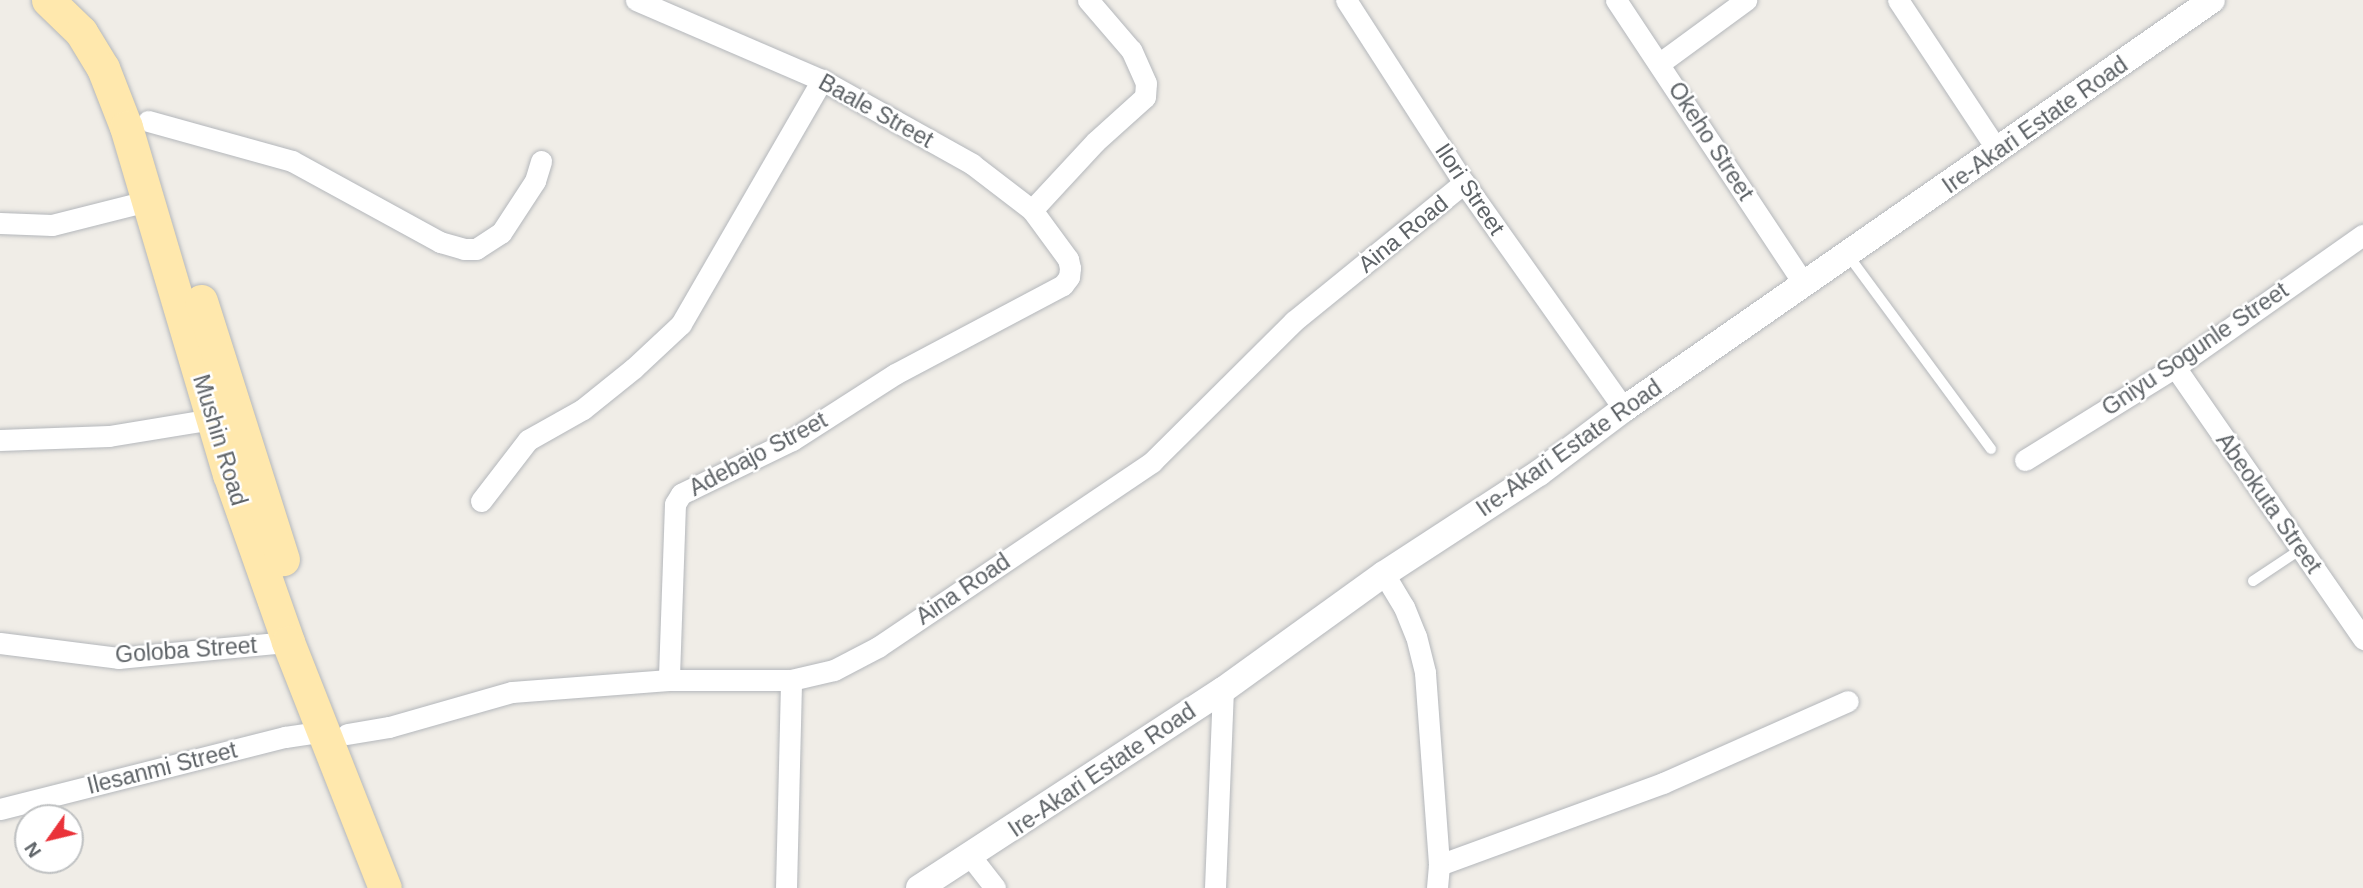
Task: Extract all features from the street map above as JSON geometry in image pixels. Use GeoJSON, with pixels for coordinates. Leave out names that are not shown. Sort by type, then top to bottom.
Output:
{"type":"FeatureCollection","features":[{"type":"Feature","properties":{"kind":"main road","name":"Mushin Road"},"geometry":{"type":"LineString","coordinates":[[48,0],[82,32],[103,68],[126,127],[147,201],[225,417],[251,465],[308,632],[336,733],[385,888]]}},
{"type":"Feature","properties":{"kind":"main road","name":"Mushin Road"},"geometry":{"type":"LineString","coordinates":[[79,0],[122,58],[148,121],[225,417],[288,642],[336,733],[406,888]]}},
{"type":"Feature","properties":{"kind":"street","name":"Baale Street"},"geometry":{"type":"LineString","coordinates":[[636,0],[822,80],[972,164],[1032,210],[1068,259],[1069,277]]}},
{"type":"Feature","properties":{"kind":"street"},"geometry":{"type":"LineString","coordinates":[[1032,210],[1095,142],[1145,97],[1146,83],[1130,50],[1088,0]]}},
{"type":"Feature","properties":{"kind":"street","name":"Ilori Street"},"geometry":{"type":"LineString","coordinates":[[1346,0],[1464,183],[1624,409]]}},
{"type":"Feature","properties":{"kind":"street","name":"Okeho Street"},"geometry":{"type":"LineString","coordinates":[[1616,0],[1804,284]]}},
{"type":"Feature","properties":{"kind":"street"},"geometry":{"type":"LineString","coordinates":[[1660,63],[1746,0]]}},
{"type":"Feature","properties":{"kind":"street"},"geometry":{"type":"LineString","coordinates":[[1898,0],[1998,151]]}},
{"type":"Feature","properties":{"kind":"street","name":"Ire-Akari Estate Road"},"geometry":{"type":"LineString","coordinates":[[919,888],[971,857],[1223,690],[1384,574],[1539,473],[1624,409],[2212,0]]}},
{"type":"Feature","properties":{"kind":"street"},"geometry":{"type":"LineString","coordinates":[[481,500],[528,440],[583,409],[634,368],[681,324],[822,80]]}},
{"type":"Feature","properties":{"kind":"street"},"geometry":{"type":"LineString","coordinates":[[148,121],[292,161],[440,242],[464,249],[476,249],[501,233],[535,181],[541,161]]}},
{"type":"Feature","properties":{"kind":"street","name":"Aina Road"},"geometry":{"type":"LineString","coordinates":[[336,733],[389,727],[512,692],[669,680],[791,680],[834,670],[878,647],[1152,462],[1294,321],[1464,183]]}},
{"type":"Feature","properties":{"kind":"street"},"geometry":{"type":"LineString","coordinates":[[0,223],[52,225],[147,201]]}},
{"type":"Feature","properties":{"kind":"street","name":"Gniyu Sogunle Street"},"geometry":{"type":"LineString","coordinates":[[2025,460],[2175,367],[2363,235]]}},
{"type":"Feature","properties":{"kind":"street","name":"Adebajo Street"},"geometry":{"type":"LineString","coordinates":[[669,680],[675,504],[681,494],[792,440],[895,374],[1063,285],[1069,277]]}},
{"type":"Feature","properties":{"kind":"street","name":"Abeokuta Street"},"geometry":{"type":"LineString","coordinates":[[2175,367],[2363,639]]}},
{"type":"Feature","properties":{"kind":"street"},"geometry":{"type":"LineString","coordinates":[[0,440],[108,436],[225,417]]}},
{"type":"Feature","properties":{"kind":"street"},"geometry":{"type":"LineString","coordinates":[[1384,574],[1404,607],[1416,636],[1425,673],[1438,865],[1437,888]]}},
{"type":"Feature","properties":{"kind":"street","name":"Goloba Street"},"geometry":{"type":"LineString","coordinates":[[0,643],[118,658],[288,642]]}},
{"type":"Feature","properties":{"kind":"street"},"geometry":{"type":"LineString","coordinates":[[786,888],[791,680]]}},
{"type":"Feature","properties":{"kind":"street"},"geometry":{"type":"LineString","coordinates":[[1215,888],[1223,690]]}},
{"type":"Feature","properties":{"kind":"street"},"geometry":{"type":"LineString","coordinates":[[1438,865],[1663,783],[1848,701]]}},
{"type":"Feature","properties":{"kind":"street","name":"Ilesanmi Street"},"geometry":{"type":"LineString","coordinates":[[0,809],[285,737],[336,733]]}},
{"type":"Feature","properties":{"kind":"street"},"geometry":{"type":"LineString","coordinates":[[971,857],[995,888]]}},
{"type":"Feature","properties":{"kind":"lane"},"geometry":{"type":"LineString","coordinates":[[1847,255],[1991,449]]}},
{"type":"Feature","properties":{"kind":"lane"},"geometry":{"type":"LineString","coordinates":[[2253,581],[2301,550]]}}]}
